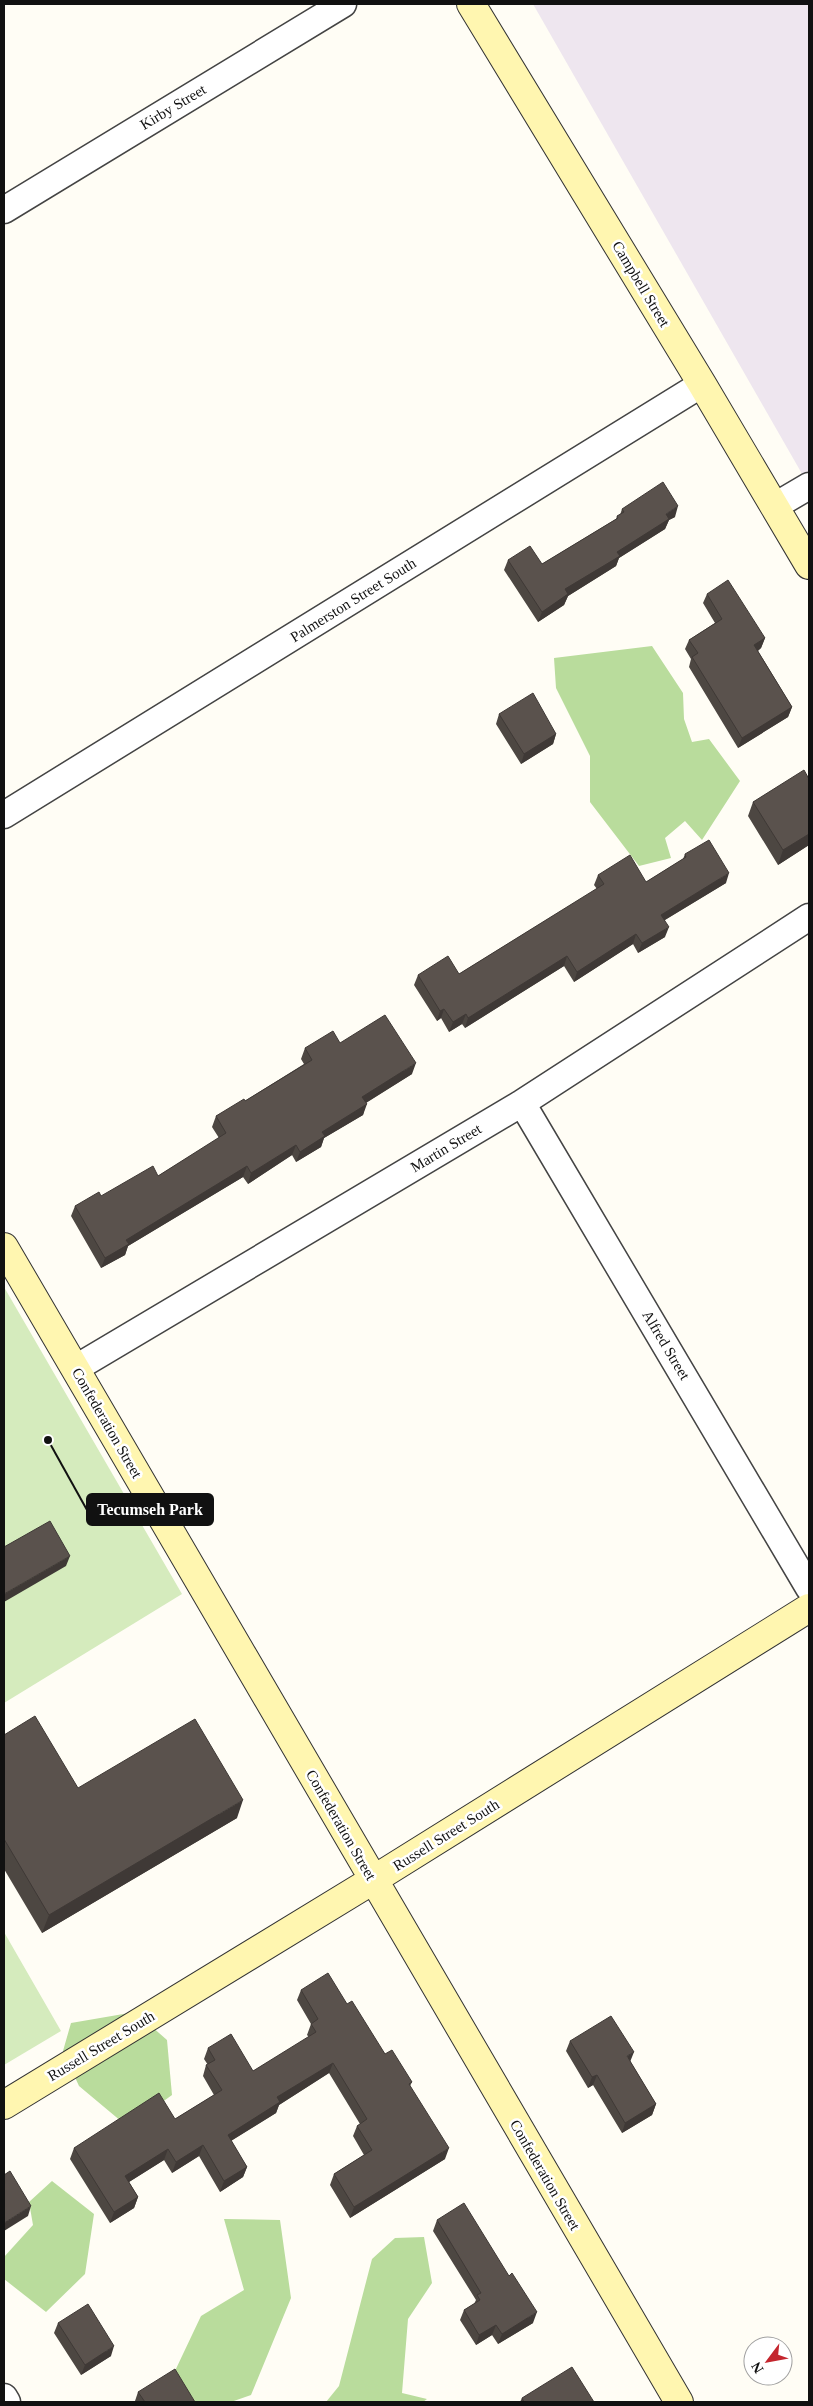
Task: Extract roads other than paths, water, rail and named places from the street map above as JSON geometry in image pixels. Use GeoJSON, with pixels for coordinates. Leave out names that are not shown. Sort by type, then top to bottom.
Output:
{"type":"FeatureCollection","features":[{"type":"Feature","properties":{"kind":"street","name":"Kirby Street"},"geometry":{"type":"LineString","coordinates":[[4,210],[343,4]]}},
{"type":"Feature","properties":{"kind":"street","name":"Campbell Street"},"geometry":{"type":"LineString","coordinates":[[471,4],[702,384],[809,565]]}},
{"type":"Feature","properties":{"kind":"street","name":"Palmerston Street South"},"geometry":{"type":"LineString","coordinates":[[4,815],[702,384]]}},
{"type":"Feature","properties":{"kind":"street"},"geometry":{"type":"LineString","coordinates":[[775,506],[809,486]]}},
{"type":"Feature","properties":{"kind":"street","name":"Martin Street"},"geometry":{"type":"LineString","coordinates":[[76,1368],[522,1103],[809,917]]}},
{"type":"Feature","properties":{"kind":"street","name":"Alfred Street"},"geometry":{"type":"LineString","coordinates":[[522,1103],[809,1588]]}},
{"type":"Feature","properties":{"kind":"street","name":"Confederation Street"},"geometry":{"type":"LineString","coordinates":[[4,1247],[679,2402]]}},
{"type":"Feature","properties":{"kind":"street","name":"Russell Street South"},"geometry":{"type":"LineString","coordinates":[[4,2105],[373,1880],[809,1608]]}},
{"type":"Feature","properties":{"kind":"street"},"geometry":{"type":"LineString","coordinates":[[4,2397],[7,2402]]}},
{"type":"Feature","properties":{"kind":"place","name":"Tecumseh Park"},"geometry":{"type":"Point","coordinates":[48,1440]}}]}
